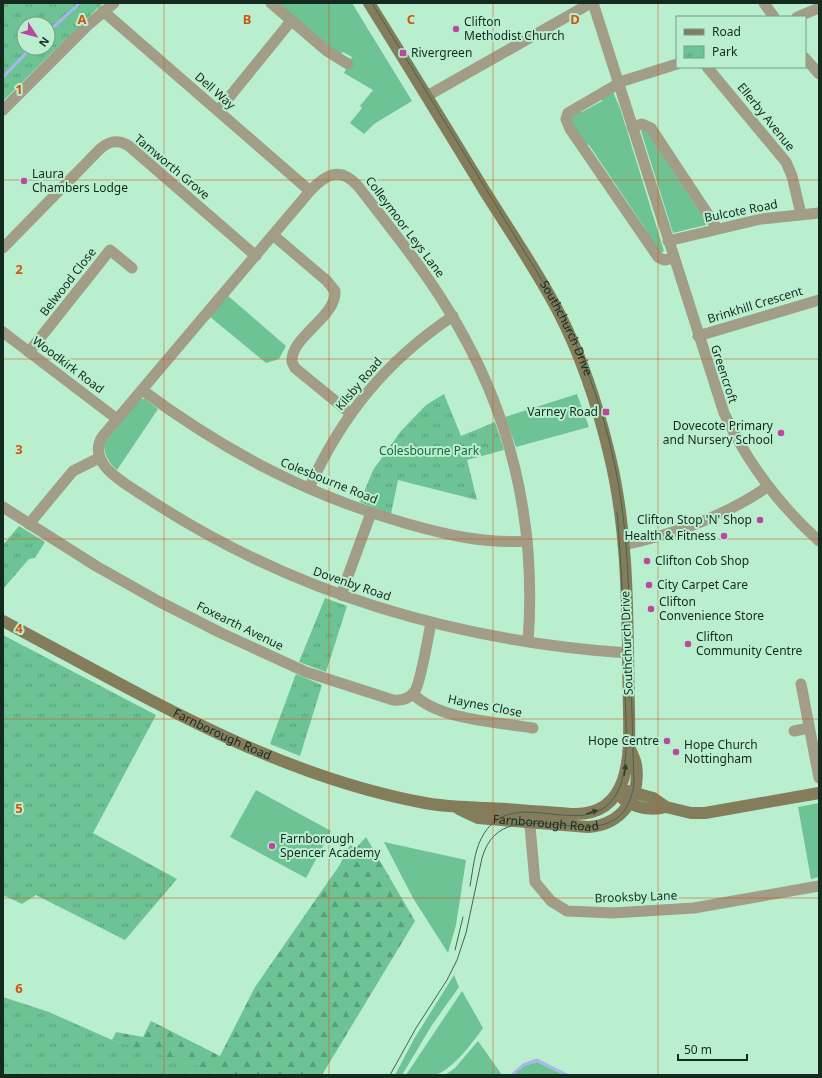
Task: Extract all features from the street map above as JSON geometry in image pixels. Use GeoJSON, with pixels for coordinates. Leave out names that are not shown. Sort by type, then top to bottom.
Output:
{"type":"FeatureCollection","features":[{"type":"Feature","properties":{"kind":"street"},"geometry":{"type":"LineString","coordinates":[[3,110],[103,11],[114,3]]}},
{"type":"Feature","properties":{"kind":"street"},"geometry":{"type":"LineString","coordinates":[[271,3],[326,51],[348,63]]}},
{"type":"Feature","properties":{"kind":"street","name":"Southchurch Drive"},"geometry":{"type":"LineString","coordinates":[[369,3],[543,285],[568,332],[585,372],[605,436],[617,489],[623,545],[628,653],[629,747],[619,793]]}},
{"type":"Feature","properties":{"kind":"street"},"geometry":{"type":"LineString","coordinates":[[427,96],[592,3]]}},
{"type":"Feature","properties":{"kind":"street","name":"Greencroft"},"geometry":{"type":"LineString","coordinates":[[592,3],[724,413],[747,456],[767,487],[793,517],[819,541]]}},
{"type":"Feature","properties":{"kind":"street"},"geometry":{"type":"LineString","coordinates":[[764,3],[773,16]]}},
{"type":"Feature","properties":{"kind":"street"},"geometry":{"type":"LineString","coordinates":[[799,16],[819,8]]}},
{"type":"Feature","properties":{"kind":"street","name":"Dell Way"},"geometry":{"type":"LineString","coordinates":[[103,11],[310,191]]}},
{"type":"Feature","properties":{"kind":"street"},"geometry":{"type":"LineString","coordinates":[[218,111],[292,21]]}},
{"type":"Feature","properties":{"kind":"street"},"geometry":{"type":"LineString","coordinates":[[806,59],[819,74]]}},
{"type":"Feature","properties":{"kind":"street"},"geometry":{"type":"LineString","coordinates":[[674,258],[664,260],[658,257],[570,129],[566,118],[568,113],[618,83],[676,64]]}},
{"type":"Feature","properties":{"kind":"street","name":"Ellerby Avenue"},"geometry":{"type":"LineString","coordinates":[[708,68],[786,162],[792,176],[801,214]]}},
{"type":"Feature","properties":{"kind":"street"},"geometry":{"type":"LineString","coordinates":[[632,127],[642,124],[651,128],[717,228]]}},
{"type":"Feature","properties":{"kind":"street","name":"Tamworth Grove"},"geometry":{"type":"LineString","coordinates":[[3,248],[100,149],[107,144],[116,141],[129,146],[256,256]]}},
{"type":"Feature","properties":{"kind":"street","name":"Colleymoor Leys Lane"},"geometry":{"type":"LineString","coordinates":[[99,458],[98,448],[100,441],[117,419],[310,191],[327,176],[339,174],[351,179],[417,264],[453,316],[478,363],[504,427],[520,492],[527,541],[530,583],[528,642]]}},
{"type":"Feature","properties":{"kind":"street","name":"Bulcote Road"},"geometry":{"type":"LineString","coordinates":[[668,240],[761,219],[819,213]]}},
{"type":"Feature","properties":{"kind":"street"},"geometry":{"type":"LineString","coordinates":[[273,235],[327,281],[335,291],[332,304],[295,349],[292,362],[295,368],[350,414]]}},
{"type":"Feature","properties":{"kind":"street","name":"Belwood Close"},"geometry":{"type":"LineString","coordinates":[[29,352],[110,250],[132,268]]}},
{"type":"Feature","properties":{"kind":"street","name":"Brinkhill Crescent"},"geometry":{"type":"LineString","coordinates":[[698,336],[819,300]]}},
{"type":"Feature","properties":{"kind":"street","name":"Kilsby Road"},"geometry":{"type":"LineString","coordinates":[[309,488],[324,456],[350,414],[389,368],[422,338],[453,316]]}},
{"type":"Feature","properties":{"kind":"street","name":"Woodkirk Road"},"geometry":{"type":"LineString","coordinates":[[3,332],[117,419]]}},
{"type":"Feature","properties":{"kind":"street","name":"Colesbourne Road"},"geometry":{"type":"LineString","coordinates":[[142,390],[193,427],[263,468],[371,513],[424,528],[480,541],[505,543],[527,541]]}},
{"type":"Feature","properties":{"kind":"street"},"geometry":{"type":"LineString","coordinates":[[29,524],[73,471],[99,458]]}},
{"type":"Feature","properties":{"kind":"street","name":"Dovenby Road"},"geometry":{"type":"LineString","coordinates":[[99,458],[109,470],[140,493],[204,532],[276,569],[341,595],[431,623],[528,642],[628,653]]}},
{"type":"Feature","properties":{"kind":"street"},"geometry":{"type":"LineString","coordinates":[[623,545],[684,530],[731,509],[767,487]]}},
{"type":"Feature","properties":{"kind":"street","name":"Foxearth Avenue"},"geometry":{"type":"LineString","coordinates":[[3,507],[158,601],[270,656],[338,683],[393,700],[404,699],[413,694]]}},
{"type":"Feature","properties":{"kind":"street"},"geometry":{"type":"LineString","coordinates":[[341,595],[371,513]]}},
{"type":"Feature","properties":{"kind":"street","name":"Farnborough Road"},"geometry":{"type":"LineString","coordinates":[[3,621],[191,720],[283,762],[313,774],[357,787],[408,800],[456,808],[530,816],[596,826],[620,816],[630,804],[634,792]]}},
{"type":"Feature","properties":{"kind":"street"},"geometry":{"type":"LineString","coordinates":[[413,694],[417,688],[431,623]]}},
{"type":"Feature","properties":{"kind":"street"},"geometry":{"type":"LineString","coordinates":[[801,684],[819,778]]}},
{"type":"Feature","properties":{"kind":"street","name":"Haynes Close"},"geometry":{"type":"LineString","coordinates":[[413,694],[427,705],[452,714],[533,728]]}},
{"type":"Feature","properties":{"kind":"street"},"geometry":{"type":"LineString","coordinates":[[794,731],[809,728]]}},
{"type":"Feature","properties":{"kind":"street","name":"Southchurch Drive"},"geometry":{"type":"LineString","coordinates":[[629,747],[636,764],[634,792]]}},
{"type":"Feature","properties":{"kind":"street"},"geometry":{"type":"LineString","coordinates":[[666,807],[659,802],[634,792],[626,790],[619,793],[630,804],[648,809],[666,807],[705,813],[819,793]]}},
{"type":"Feature","properties":{"kind":"street","name":"Farnborough Road"},"geometry":{"type":"LineString","coordinates":[[530,816],[584,814],[608,805],[619,793]]}},
{"type":"Feature","properties":{"kind":"street","name":"Brooksby Lane"},"geometry":{"type":"LineString","coordinates":[[530,816],[535,882],[551,901],[567,911],[613,913],[694,908],[819,886]]}},
{"type":"Feature","properties":{"kind":"green space"},"geometry":{"type":"Polygon","coordinates":[[[3,3],[103,3],[56,49],[56,16],[16,16],[16,56],[49,56],[3,101],[3,3]]]}},
{"type":"Feature","properties":{"kind":"green space"},"geometry":{"type":"Polygon","coordinates":[[[277,3],[352,3],[412,101],[374,124],[364,134],[350,123],[362,108],[360,106],[373,90],[344,73],[352,57],[343,52],[340,55],[277,3]]]}},
{"type":"Feature","properties":{"kind":"green space"},"geometry":{"type":"Polygon","coordinates":[[[613,92],[620,108],[664,251],[659,254],[647,236],[647,231],[589,145],[584,144],[571,125],[570,115],[578,111],[582,112],[602,101],[602,98],[613,92]]]}},
{"type":"Feature","properties":{"kind":"green space"},"geometry":{"type":"Polygon","coordinates":[[[643,129],[647,131],[707,223],[706,225],[673,233],[641,131],[643,129]]]}},
{"type":"Feature","properties":{"kind":"green space"},"geometry":{"type":"Polygon","coordinates":[[[227,295],[286,346],[279,359],[266,363],[209,316],[227,295]]]}},
{"type":"Feature","properties":{"kind":"green space","name":"Colesbourne Park"},"geometry":{"type":"Polygon","coordinates":[[[444,394],[461,436],[495,422],[504,450],[467,460],[477,500],[398,480],[391,514],[360,502],[373,470],[401,431],[426,405],[444,394]]]}},
{"type":"Feature","properties":{"kind":"green space"},"geometry":{"type":"Polygon","coordinates":[[[577,394],[589,427],[516,447],[505,417],[577,394]]]}},
{"type":"Feature","properties":{"kind":"green space"},"geometry":{"type":"Polygon","coordinates":[[[140,399],[145,399],[158,409],[117,470],[107,458],[104,443],[140,399]]]}},
{"type":"Feature","properties":{"kind":"green space"},"geometry":{"type":"Polygon","coordinates":[[[19,526],[45,542],[35,558],[29,559],[3,589],[3,545],[19,526]]]}},
{"type":"Feature","properties":{"kind":"green space"},"geometry":{"type":"Polygon","coordinates":[[[325,598],[347,606],[326,672],[299,662],[325,598]]]}},
{"type":"Feature","properties":{"kind":"green space"},"geometry":{"type":"Polygon","coordinates":[[[3,635],[156,715],[93,833],[177,879],[125,940],[36,895],[22,904],[3,895],[3,635]]]}},
{"type":"Feature","properties":{"kind":"green space"},"geometry":{"type":"Polygon","coordinates":[[[296,674],[322,685],[300,756],[270,744],[296,674]]]}},
{"type":"Feature","properties":{"kind":"green space"},"geometry":{"type":"Polygon","coordinates":[[[256,790],[331,831],[306,878],[230,837],[256,790]]]}},
{"type":"Feature","properties":{"kind":"green space"},"geometry":{"type":"Polygon","coordinates":[[[819,803],[819,877],[811,879],[798,807],[819,803]]]}},
{"type":"Feature","properties":{"kind":"green space"},"geometry":{"type":"Polygon","coordinates":[[[366,837],[415,921],[322,1075],[215,1075],[112,1040],[116,1032],[143,1037],[151,1021],[220,1056],[255,987],[339,866],[350,845],[356,848],[366,837]]]}},
{"type":"Feature","properties":{"kind":"green space"},"geometry":{"type":"Polygon","coordinates":[[[384,842],[466,860],[456,925],[448,953],[413,898],[384,842]]]}},
{"type":"Feature","properties":{"kind":"green space"},"geometry":{"type":"Polygon","coordinates":[[[454,975],[459,987],[432,1025],[402,1075],[395,1075],[414,1039],[454,975]]]}},
{"type":"Feature","properties":{"kind":"green space"},"geometry":{"type":"Polygon","coordinates":[[[462,991],[483,1028],[461,1056],[441,1073],[428,1076],[406,1075],[462,991]]]}},
{"type":"Feature","properties":{"kind":"green space"},"geometry":{"type":"Polygon","coordinates":[[[3,997],[49,1012],[112,1040],[225,1075],[3,1075],[3,997]]]}},
{"type":"Feature","properties":{"kind":"green space"},"geometry":{"type":"Polygon","coordinates":[[[478,1041],[502,1075],[445,1075],[455,1068],[478,1041]]]}},
{"type":"Feature","properties":{"kind":"green space"},"geometry":{"type":"Polygon","coordinates":[[[537,1062],[564,1075],[513,1075],[524,1066],[537,1062]]]}},
{"type":"Feature","properties":{"kind":"waterway"},"geometry":{"type":"LineString","coordinates":[[56,25],[80,3]]}},
{"type":"Feature","properties":{"kind":"waterway"},"geometry":{"type":"LineString","coordinates":[[3,77],[23,56]]}},
{"type":"Feature","properties":{"kind":"waterway"},"geometry":{"type":"LineString","coordinates":[[512,1075],[523,1065],[537,1060],[567,1075]]}},
{"type":"Feature","properties":{"kind":"tram line"},"geometry":{"type":"LineString","coordinates":[[372,3],[564,318],[585,366],[603,416],[610,442],[620,494],[625,532],[629,588],[634,784],[625,810],[608,823],[586,826],[537,823],[514,825],[495,835],[482,858],[466,933],[457,960],[447,980],[416,1028],[390,1075]]}},
{"type":"Feature","properties":{"kind":"tram line"},"geometry":{"type":"LineString","coordinates":[[470,886],[479,844],[494,822],[509,814],[527,812],[583,815],[599,811],[613,799],[620,786],[625,767],[626,733],[624,641],[617,512]]}},
{"type":"Feature","properties":{"kind":"tram line"},"geometry":{"type":"LineString","coordinates":[[455,950],[463,917]]}},
{"type":"Feature","properties":{"kind":"place","name":"Clifton Methodist Church"},"geometry":{"type":"Point","coordinates":[456,29]}},
{"type":"Feature","properties":{"kind":"place","name":"Rivergreen"},"geometry":{"type":"Point","coordinates":[403,53]}},
{"type":"Feature","properties":{"kind":"place","name":"Laura Chambers Lodge"},"geometry":{"type":"Point","coordinates":[24,181]}},
{"type":"Feature","properties":{"kind":"place","name":"Varney Road"},"geometry":{"type":"Point","coordinates":[606,412]}},
{"type":"Feature","properties":{"kind":"place","name":"Dovecote Primary and Nursery School"},"geometry":{"type":"Point","coordinates":[781,433]}},
{"type":"Feature","properties":{"kind":"place","name":"Clifton Stop 'N' Shop"},"geometry":{"type":"Point","coordinates":[760,520]}},
{"type":"Feature","properties":{"kind":"place","name":"Health & Fitness"},"geometry":{"type":"Point","coordinates":[724,536]}},
{"type":"Feature","properties":{"kind":"place","name":"Clifton Cob Shop"},"geometry":{"type":"Point","coordinates":[647,561]}},
{"type":"Feature","properties":{"kind":"place","name":"City Carpet Care"},"geometry":{"type":"Point","coordinates":[649,585]}},
{"type":"Feature","properties":{"kind":"place","name":"Clifton Convenience Store"},"geometry":{"type":"Point","coordinates":[651,609]}},
{"type":"Feature","properties":{"kind":"place","name":"Clifton Community Centre"},"geometry":{"type":"Point","coordinates":[688,644]}},
{"type":"Feature","properties":{"kind":"place","name":"Hope Centre"},"geometry":{"type":"Point","coordinates":[667,741]}},
{"type":"Feature","properties":{"kind":"place","name":"Hope Church Nottingham"},"geometry":{"type":"Point","coordinates":[676,752]}},
{"type":"Feature","properties":{"kind":"place","name":"Farnborough Spencer Academy"},"geometry":{"type":"Point","coordinates":[272,846]}}]}
